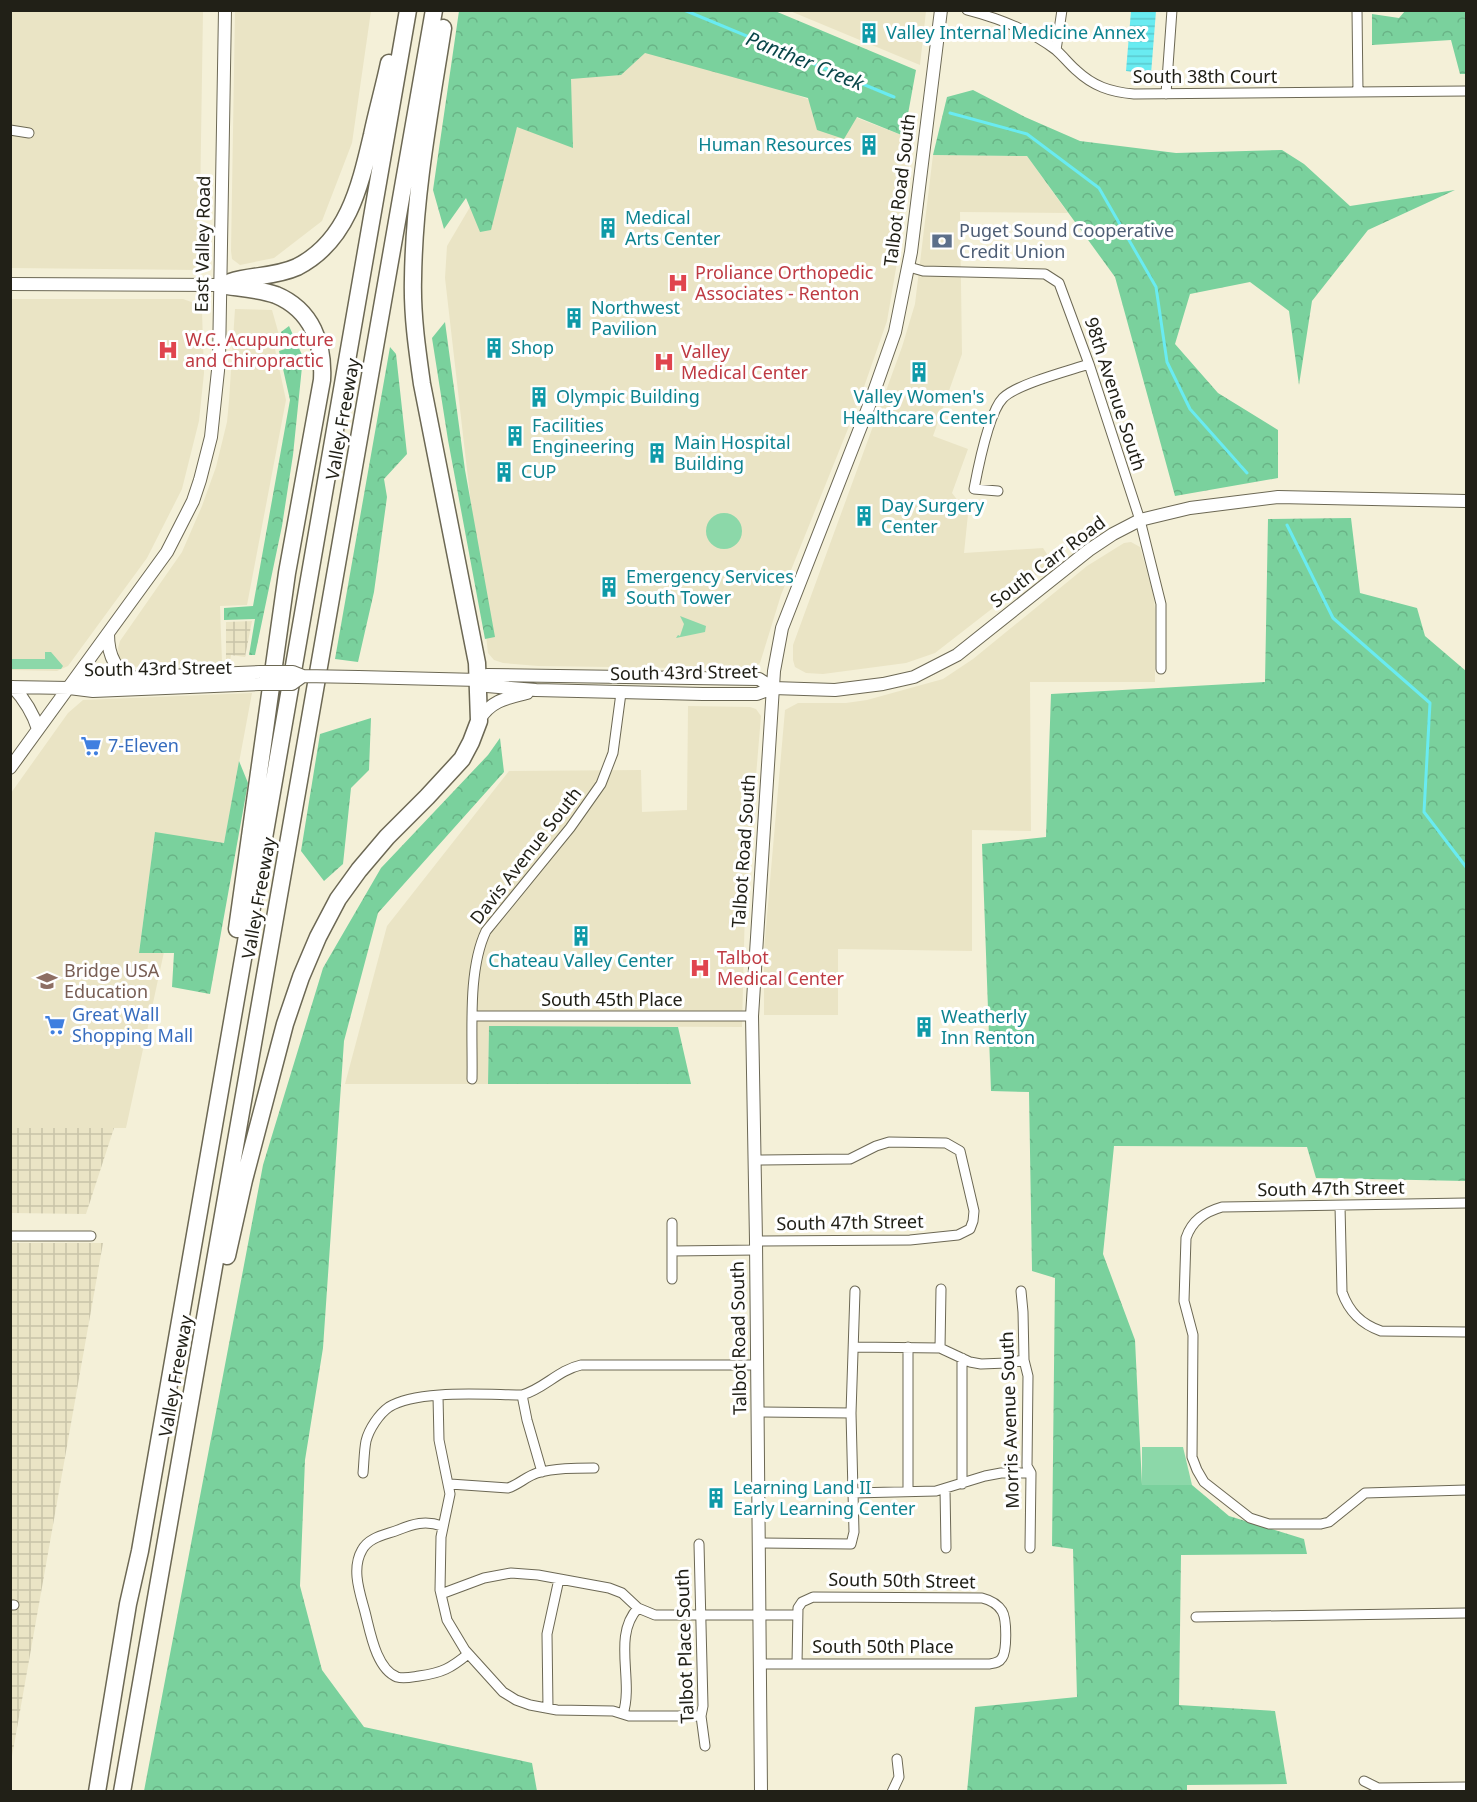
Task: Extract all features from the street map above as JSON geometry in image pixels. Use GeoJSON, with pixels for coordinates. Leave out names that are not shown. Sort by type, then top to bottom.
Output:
{"type":"FeatureCollection","features":[{"type":"Feature","properties":{"kind":"highway"},"geometry":{"type":"LineString","coordinates":[[220,285],[296,267],[314,256],[335,235],[359,188],[388,65],[398,10]]}},
{"type":"Feature","properties":{"kind":"highway","name":"Valley Freeway"},"geometry":{"type":"LineString","coordinates":[[97,1791],[408,10]]}},
{"type":"Feature","properties":{"kind":"highway"},"geometry":{"type":"LineString","coordinates":[[116,1791],[426,10]]}},
{"type":"Feature","properties":{"kind":"highway","name":"Valley Freeway"},"geometry":{"type":"LineString","coordinates":[[122,1791],[434,10]]}},
{"type":"Feature","properties":{"kind":"highway"},"geometry":{"type":"LineString","coordinates":[[198,1365],[217,1302],[244,1180],[285,1024],[301,977],[338,899],[387,837],[462,759],[479,721],[479,680],[422,384],[413,308],[412,279],[417,206],[445,10]]}},
{"type":"Feature","properties":{"kind":"highway"},"geometry":{"type":"LineString","coordinates":[[220,285],[275,295],[294,307],[315,332],[323,366],[306,477],[287,573],[245,880],[218,1045],[225,1060]]}},
{"type":"Feature","properties":{"kind":"main road","name":"East Valley Road"},"geometry":{"type":"LineString","coordinates":[[10,768],[167,552],[184,521],[200,480],[211,437],[219,361],[225,10]]}},
{"type":"Feature","properties":{"kind":"main road","name":"Talbot Road South"},"geometry":{"type":"LineString","coordinates":[[761,1791],[758,1365],[752,1016],[772,688],[777,649],[783,628],[895,332],[909,267],[941,10]]}},
{"type":"Feature","properties":{"kind":"main road"},"geometry":{"type":"LineString","coordinates":[[10,284],[220,285]]}},
{"type":"Feature","properties":{"kind":"main road","name":"South Carr Road"},"geometry":{"type":"LineString","coordinates":[[772,688],[855,688],[914,677],[957,655],[1089,550],[1140,520],[1190,507],[1278,497],[1467,501]]}},
{"type":"Feature","properties":{"kind":"main road"},"geometry":{"type":"LineString","coordinates":[[108,634],[111,658],[121,671],[135,679]]}},
{"type":"Feature","properties":{"kind":"main road","name":"South 43rd Street"},"geometry":{"type":"LineString","coordinates":[[69,688],[93,692],[259,678],[293,672],[303,676],[479,680],[487,675],[759,679],[772,688]]}},
{"type":"Feature","properties":{"kind":"main road","name":"South 43rd Street"},"geometry":{"type":"LineString","coordinates":[[69,688],[96,679],[259,678]]}},
{"type":"Feature","properties":{"kind":"main road","name":"South 43rd Street"},"geometry":{"type":"LineString","coordinates":[[479,680],[487,686],[621,693],[757,694],[772,688]]}},
{"type":"Feature","properties":{"kind":"main road"},"geometry":{"type":"LineString","coordinates":[[12,687],[69,688]]}},
{"type":"Feature","properties":{"kind":"main road"},"geometry":{"type":"LineString","coordinates":[[12,687],[33,715],[38,729]]}},
{"type":"Feature","properties":{"kind":"main road"},"geometry":{"type":"LineString","coordinates":[[479,721],[485,709],[499,700],[536,690]]}},
{"type":"Feature","properties":{"kind":"street","name":"South 38th Court"},"geometry":{"type":"LineString","coordinates":[[968,10],[1004,22],[1056,50],[1091,83],[1104,89],[1134,94],[1467,91]]}},
{"type":"Feature","properties":{"kind":"street"},"geometry":{"type":"LineString","coordinates":[[1056,50],[1062,10]]}},
{"type":"Feature","properties":{"kind":"street"},"geometry":{"type":"LineString","coordinates":[[1166,94],[1172,10]]}},
{"type":"Feature","properties":{"kind":"street"},"geometry":{"type":"LineString","coordinates":[[1357,10],[1358,92]]}},
{"type":"Feature","properties":{"kind":"street"},"geometry":{"type":"LineString","coordinates":[[10,130],[29,133]]}},
{"type":"Feature","properties":{"kind":"street","name":"98th Avenue South"},"geometry":{"type":"LineString","coordinates":[[909,267],[923,271],[1045,274],[1059,283],[1089,364],[1140,520],[1161,604],[1161,669]]}},
{"type":"Feature","properties":{"kind":"street"},"geometry":{"type":"LineString","coordinates":[[998,491],[974,489],[978,464],[995,411],[1002,398],[1013,390],[1089,364]]}},
{"type":"Feature","properties":{"kind":"street","name":"Davis Avenue South"},"geometry":{"type":"LineString","coordinates":[[472,1079],[475,968],[481,942],[486,931],[570,828],[601,784],[613,753],[621,693]]}},
{"type":"Feature","properties":{"kind":"street","name":"South 45th Place"},"geometry":{"type":"LineString","coordinates":[[473,1016],[752,1016]]}},
{"type":"Feature","properties":{"kind":"street","name":"South 47th Street"},"geometry":{"type":"LineString","coordinates":[[672,1251],[756,1245],[909,1240],[958,1235],[970,1229],[974,1221],[960,1151],[946,1143],[889,1142],[876,1146],[850,1160],[755,1160]]}},
{"type":"Feature","properties":{"kind":"street","name":"South 47th Street"},"geometry":{"type":"LineString","coordinates":[[1467,1203],[1222,1207],[1203,1214],[1189,1229],[1186,1238],[1184,1301],[1193,1335],[1192,1457],[1204,1482],[1250,1518],[1269,1524],[1321,1524],[1329,1522],[1369,1492],[1467,1490]]}},
{"type":"Feature","properties":{"kind":"street"},"geometry":{"type":"LineString","coordinates":[[1340,1206],[1342,1292],[1346,1304],[1353,1313],[1368,1327],[1381,1331],[1394,1333],[1467,1332]]}},
{"type":"Feature","properties":{"kind":"street"},"geometry":{"type":"LineString","coordinates":[[672,1223],[672,1279]]}},
{"type":"Feature","properties":{"kind":"street"},"geometry":{"type":"LineString","coordinates":[[10,1236],[91,1236]]}},
{"type":"Feature","properties":{"kind":"street"},"geometry":{"type":"LineString","coordinates":[[940,1348],[941,1289]]}},
{"type":"Feature","properties":{"kind":"street"},"geometry":{"type":"LineString","coordinates":[[759,1543],[851,1544],[854,1532],[851,1413],[855,1291]]}},
{"type":"Feature","properties":{"kind":"street","name":"Morris Avenue South"},"geometry":{"type":"LineString","coordinates":[[1021,1291],[1024,1360],[1028,1376],[1027,1466],[1031,1473],[1030,1548]]}},
{"type":"Feature","properties":{"kind":"street"},"geometry":{"type":"LineString","coordinates":[[854,1347],[940,1348],[981,1364],[1024,1360]]}},
{"type":"Feature","properties":{"kind":"street"},"geometry":{"type":"LineString","coordinates":[[908,1347],[908,1491]]}},
{"type":"Feature","properties":{"kind":"street"},"geometry":{"type":"LineString","coordinates":[[962,1358],[962,1484]]}},
{"type":"Feature","properties":{"kind":"street"},"geometry":{"type":"LineString","coordinates":[[363,1473],[366,1440],[381,1414],[390,1406],[403,1401],[438,1396],[522,1395],[533,1392],[566,1370],[581,1365],[758,1365]]}},
{"type":"Feature","properties":{"kind":"street"},"geometry":{"type":"LineString","coordinates":[[522,1395],[526,1420],[542,1472]]}},
{"type":"Feature","properties":{"kind":"street"},"geometry":{"type":"LineString","coordinates":[[438,1396],[439,1440],[450,1484],[449,1504],[442,1526],[439,1572],[441,1594],[447,1620],[468,1654],[503,1692],[516,1700],[548,1708],[613,1711],[640,1716],[701,1716]]}},
{"type":"Feature","properties":{"kind":"street"},"geometry":{"type":"LineString","coordinates":[[758,1412],[851,1413]]}},
{"type":"Feature","properties":{"kind":"street"},"geometry":{"type":"LineString","coordinates":[[450,1484],[508,1488],[542,1472],[594,1468]]}},
{"type":"Feature","properties":{"kind":"street"},"geometry":{"type":"LineString","coordinates":[[853,1492],[945,1489],[1001,1473],[1031,1473]]}},
{"type":"Feature","properties":{"kind":"street"},"geometry":{"type":"LineString","coordinates":[[945,1489],[946,1548]]}},
{"type":"Feature","properties":{"kind":"street"},"geometry":{"type":"LineString","coordinates":[[442,1526],[432,1523],[415,1524],[372,1540],[362,1548],[358,1563],[358,1585],[376,1653],[388,1671],[395,1676],[406,1678],[435,1674],[454,1666],[468,1654]]}},
{"type":"Feature","properties":{"kind":"street","name":"Talbot Place South"},"geometry":{"type":"LineString","coordinates":[[699,1544],[702,1616],[703,1706],[701,1716],[705,1746]]}},
{"type":"Feature","properties":{"kind":"street"},"geometry":{"type":"LineString","coordinates":[[441,1594],[498,1575],[523,1573],[609,1588],[622,1593],[638,1608],[655,1615],[796,1615],[797,1664]]}},
{"type":"Feature","properties":{"kind":"street"},"geometry":{"type":"LineString","coordinates":[[548,1708],[548,1634],[559,1579]]}},
{"type":"Feature","properties":{"kind":"street","name":"South 50th Street"},"geometry":{"type":"LineString","coordinates":[[796,1615],[802,1602],[813,1597],[982,1598],[996,1604],[1005,1617],[1003,1657]]}},
{"type":"Feature","properties":{"kind":"street"},"geometry":{"type":"LineString","coordinates":[[623,1714],[627,1701],[626,1629],[631,1616],[638,1608]]}},
{"type":"Feature","properties":{"kind":"street"},"geometry":{"type":"LineString","coordinates":[[1196,1617],[1467,1613]]}},
{"type":"Feature","properties":{"kind":"street","name":"South 50th Place"},"geometry":{"type":"LineString","coordinates":[[760,1664],[989,1664],[997,1663],[1003,1657]]}},
{"type":"Feature","properties":{"kind":"street"},"geometry":{"type":"LineString","coordinates":[[892,1791],[898,1777],[897,1760]]}},
{"type":"Feature","properties":{"kind":"street"},"geometry":{"type":"LineString","coordinates":[[1364,1781],[1378,1788],[1467,1787]]}},
{"type":"Feature","properties":{"kind":"shaded area"},"geometry":{"type":"Polygon","coordinates":[[[11,11],[203,11],[199,270],[11,268],[11,11]]]}},
{"type":"Feature","properties":{"kind":"shaded area"},"geometry":{"type":"Polygon","coordinates":[[[235,11],[371,11],[352,143],[322,221],[274,258],[240,265],[232,259],[231,251],[235,11]]]}},
{"type":"Feature","properties":{"kind":"shaded area"},"geometry":{"type":"Polygon","coordinates":[[[790,11],[926,11],[920,65],[790,11]]]}},
{"type":"Feature","properties":{"kind":"shaded area","name":"Valley Medical Center"},"geometry":{"type":"Polygon","coordinates":[[[584,14],[912,139],[901,239],[887,321],[858,404],[781,595],[760,663],[753,669],[538,666],[503,663],[494,660],[488,653],[445,278],[447,246],[584,14]]]}},
{"type":"Feature","properties":{"kind":"shaded area"},"geometry":{"type":"Polygon","coordinates":[[[933,155],[1027,156],[1068,213],[960,212],[962,354],[933,436],[968,449],[952,493],[968,514],[964,553],[1043,548],[1052,562],[935,653],[906,663],[823,674],[806,673],[795,667],[793,645],[902,347],[915,304],[933,155]]]}},
{"type":"Feature","properties":{"kind":"shaded area"},"geometry":{"type":"Polygon","coordinates":[[[11,299],[183,299],[197,304],[202,311],[204,373],[199,421],[182,489],[147,558],[68,666],[57,671],[11,670],[11,299]]]}},
{"type":"Feature","properties":{"kind":"shaded area"},"geometry":{"type":"Polygon","coordinates":[[[235,309],[272,310],[283,349],[275,349],[286,400],[247,605],[220,606],[222,663],[131,667],[119,658],[120,641],[182,552],[216,467],[227,422],[235,309]]]}},
{"type":"Feature","properties":{"kind":"shaded area"},"geometry":{"type":"Polygon","coordinates":[[[1131,542],[1140,547],[1153,593],[1155,682],[1030,682],[1031,831],[972,830],[972,951],[838,949],[838,1015],[764,1015],[764,950],[785,710],[798,703],[846,703],[867,700],[943,679],[973,659],[1087,566],[1124,543],[1131,542]]]}},
{"type":"Feature","properties":{"kind":"shaded area"},"geometry":{"type":"Polygon","coordinates":[[[252,621],[245,657],[231,655],[230,662],[226,662],[226,622],[252,621]]]}},
{"type":"Feature","properties":{"kind":"shaded area"},"geometry":{"type":"Polygon","coordinates":[[[252,693],[224,843],[155,833],[139,952],[164,952],[126,1128],[11,1128],[11,793],[68,713],[83,700],[252,693]]]}},
{"type":"Feature","properties":{"kind":"shaded area"},"geometry":{"type":"Polygon","coordinates":[[[688,706],[750,707],[756,709],[761,716],[745,908],[742,1027],[489,1026],[488,1084],[345,1084],[387,926],[509,771],[641,770],[642,812],[687,810],[688,706]]]}},
{"type":"Feature","properties":{"kind":"shaded area"},"geometry":{"type":"Polygon","coordinates":[[[11,1128],[114,1128],[86,1214],[11,1213],[11,1128]]]}},
{"type":"Feature","properties":{"kind":"shaded area"},"geometry":{"type":"Polygon","coordinates":[[[11,1243],[103,1243],[11,1762],[11,1243]]]}},
{"type":"Feature","properties":{"kind":"green space"},"geometry":{"type":"Polygon","coordinates":[[[459,11],[775,11],[916,70],[904,136],[857,117],[844,139],[817,130],[808,98],[645,53],[621,75],[571,79],[573,148],[517,127],[491,230],[480,232],[466,198],[444,229],[433,190],[459,11]]]}},
{"type":"Feature","properties":{"kind":"green space"},"geometry":{"type":"Polygon","coordinates":[[[1405,11],[1466,11],[1466,74],[1460,74],[1451,40],[1372,45],[1372,14],[1399,18],[1405,11]]]}},
{"type":"Feature","properties":{"kind":"green space"},"geometry":{"type":"Polygon","coordinates":[[[973,90],[1025,117],[1080,141],[1176,153],[1282,150],[1304,164],[1350,206],[1455,190],[1368,230],[1312,301],[1299,385],[1289,311],[1250,282],[1190,294],[1175,344],[1218,393],[1278,430],[1278,478],[1175,496],[1115,277],[1027,156],[933,155],[947,97],[973,90]]]}},
{"type":"Feature","properties":{"kind":"green space"},"geometry":{"type":"Polygon","coordinates":[[[445,322],[465,470],[495,637],[485,639],[448,440],[432,338],[445,322]]]}},
{"type":"Feature","properties":{"kind":"green space"},"geometry":{"type":"Polygon","coordinates":[[[289,326],[303,357],[293,455],[282,526],[255,655],[249,655],[255,619],[224,620],[224,608],[253,606],[290,400],[279,351],[285,349],[281,332],[289,326]]]}},
{"type":"Feature","properties":{"kind":"green space"},"geometry":{"type":"Polygon","coordinates":[[[390,347],[396,354],[407,454],[384,479],[387,497],[374,592],[358,662],[335,659],[390,347]]]}},
{"type":"Feature","properties":{"kind":"green space"},"geometry":{"type":"Polygon","coordinates":[[[724,513],[737,518],[742,531],[737,544],[724,549],[711,544],[706,531],[711,518],[724,513]]]}},
{"type":"Feature","properties":{"kind":"green space"},"geometry":{"type":"Polygon","coordinates":[[[1351,518],[1360,593],[1417,608],[1425,636],[1466,671],[1466,1181],[1316,1178],[1307,1147],[1114,1146],[1103,1254],[1135,1340],[1142,1485],[1192,1485],[1229,1516],[1304,1539],[1307,1554],[1181,1555],[1179,1705],[1275,1711],[1287,1784],[1187,1785],[1187,1792],[967,1792],[975,1707],[1077,1697],[1073,1549],[1052,1546],[1055,1278],[1032,1271],[1029,1092],[991,1091],[982,844],[1046,837],[1051,694],[1265,682],[1268,519],[1351,518]]]}},
{"type":"Feature","properties":{"kind":"green space"},"geometry":{"type":"Polygon","coordinates":[[[680,616],[706,626],[705,632],[676,638],[680,636],[684,624],[680,616]]]}},
{"type":"Feature","properties":{"kind":"green space"},"geometry":{"type":"Polygon","coordinates":[[[45,652],[51,652],[63,666],[61,669],[11,669],[11,659],[45,659],[45,652]]]}},
{"type":"Feature","properties":{"kind":"green space"},"geometry":{"type":"Polygon","coordinates":[[[371,718],[369,770],[351,788],[343,864],[324,881],[301,851],[320,734],[371,718]]]}},
{"type":"Feature","properties":{"kind":"green space"},"geometry":{"type":"Polygon","coordinates":[[[500,738],[504,772],[378,913],[344,1041],[323,1348],[305,1460],[300,1586],[322,1670],[364,1727],[532,1763],[537,1791],[144,1791],[263,1165],[323,968],[381,868],[488,755],[500,738]]]}},
{"type":"Feature","properties":{"kind":"green space"},"geometry":{"type":"Polygon","coordinates":[[[239,761],[248,783],[210,994],[172,987],[174,953],[139,953],[155,832],[224,843],[239,761]]]}},
{"type":"Feature","properties":{"kind":"green space"},"geometry":{"type":"Polygon","coordinates":[[[489,1026],[678,1027],[691,1084],[488,1084],[489,1026]]]}},
{"type":"Feature","properties":{"kind":"green space"},"geometry":{"type":"Polygon","coordinates":[[[1142,1447],[1183,1447],[1192,1485],[1142,1485],[1142,1447]]]}},
{"type":"Feature","properties":{"kind":"water"},"geometry":{"type":"Polygon","coordinates":[[[1131,11],[1156,11],[1151,74],[1126,71],[1131,11]]]}},
{"type":"Feature","properties":{"kind":"waterway","name":"Panther Creek"},"geometry":{"type":"LineString","coordinates":[[684,10],[894,97]]}},
{"type":"Feature","properties":{"kind":"waterway","name":"Panther Creek"},"geometry":{"type":"LineString","coordinates":[[950,113],[1027,134],[1099,188],[1156,287],[1167,362],[1190,409],[1247,473]]}},
{"type":"Feature","properties":{"kind":"waterway","name":"Panther Creek"},"geometry":{"type":"LineString","coordinates":[[1287,525],[1333,618],[1430,703],[1424,812],[1466,867]]}},
{"type":"Feature","properties":{"kind":"place","name":"Valley Internal Medicine Annex"},"geometry":{"type":"Point","coordinates":[869,33]}},
{"type":"Feature","properties":{"kind":"place","name":"Human Resources"},"geometry":{"type":"Point","coordinates":[869,145]}},
{"type":"Feature","properties":{"kind":"place","name":"Medical Arts Center"},"geometry":{"type":"Point","coordinates":[608,228]}},
{"type":"Feature","properties":{"kind":"place","name":"Puget Sound Cooperative Credit Union"},"geometry":{"type":"Point","coordinates":[942,241]}},
{"type":"Feature","properties":{"kind":"place","name":"Proliance Orthopedic Associates - Renton"},"geometry":{"type":"Point","coordinates":[678,283]}},
{"type":"Feature","properties":{"kind":"place","name":"Northwest Pavilion"},"geometry":{"type":"Point","coordinates":[574,318]}},
{"type":"Feature","properties":{"kind":"place","name":"Shop"},"geometry":{"type":"Point","coordinates":[494,348]}},
{"type":"Feature","properties":{"kind":"place","name":"W.C. Acupuncture and Chiropractic"},"geometry":{"type":"Point","coordinates":[168,350]}},
{"type":"Feature","properties":{"kind":"place","name":"Valley Medical Center"},"geometry":{"type":"Point","coordinates":[664,362]}},
{"type":"Feature","properties":{"kind":"place","name":"Valley Women's Healthcare Center"},"geometry":{"type":"Point","coordinates":[919,372]}},
{"type":"Feature","properties":{"kind":"place","name":"Olympic Building"},"geometry":{"type":"Point","coordinates":[539,397]}},
{"type":"Feature","properties":{"kind":"place","name":"Facilities Engineering"},"geometry":{"type":"Point","coordinates":[515,436]}},
{"type":"Feature","properties":{"kind":"place","name":"Main Hospital Building"},"geometry":{"type":"Point","coordinates":[657,453]}},
{"type":"Feature","properties":{"kind":"place","name":"CUP"},"geometry":{"type":"Point","coordinates":[504,472]}},
{"type":"Feature","properties":{"kind":"place","name":"Day Surgery Center"},"geometry":{"type":"Point","coordinates":[864,516]}},
{"type":"Feature","properties":{"kind":"place","name":"Emergency Services South Tower"},"geometry":{"type":"Point","coordinates":[609,587]}},
{"type":"Feature","properties":{"kind":"place","name":"7-Eleven"},"geometry":{"type":"Point","coordinates":[91,746]}},
{"type":"Feature","properties":{"kind":"place","name":"Chateau Valley Center"},"geometry":{"type":"Point","coordinates":[581,936]}},
{"type":"Feature","properties":{"kind":"place","name":"Talbot Medical Center"},"geometry":{"type":"Point","coordinates":[700,968]}},
{"type":"Feature","properties":{"kind":"place","name":"Bridge USA Education"},"geometry":{"type":"Point","coordinates":[47,981]}},
{"type":"Feature","properties":{"kind":"place","name":"Great Wall Shopping Mall"},"geometry":{"type":"Point","coordinates":[55,1025]}},
{"type":"Feature","properties":{"kind":"place","name":"Weatherly Inn Renton"},"geometry":{"type":"Point","coordinates":[924,1027]}},
{"type":"Feature","properties":{"kind":"place","name":"Learning Land II Early Learning Center"},"geometry":{"type":"Point","coordinates":[716,1498]}}]}
